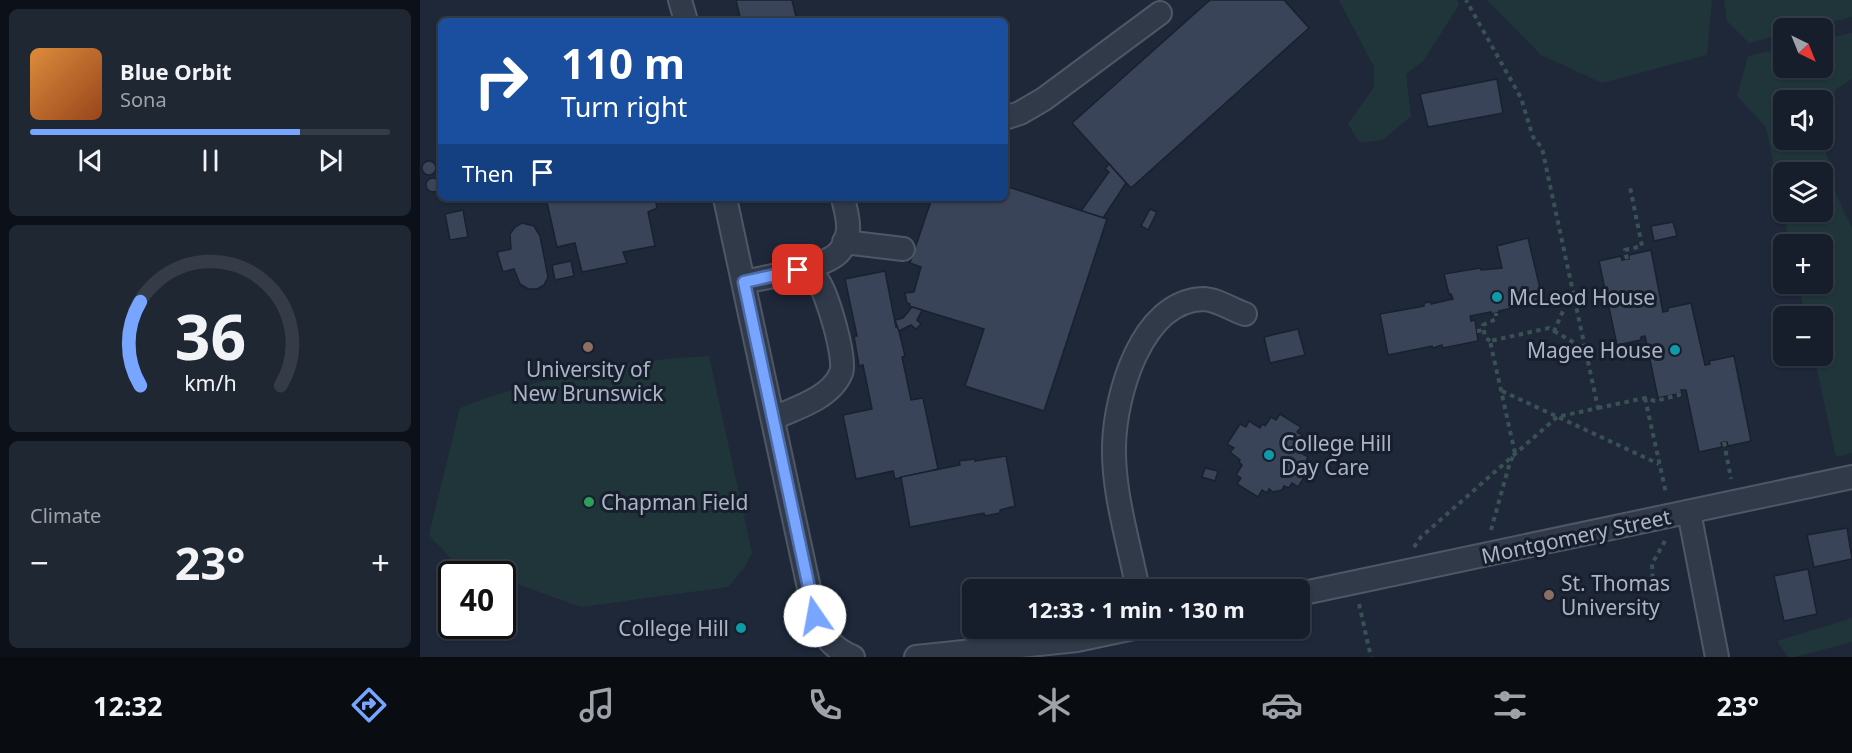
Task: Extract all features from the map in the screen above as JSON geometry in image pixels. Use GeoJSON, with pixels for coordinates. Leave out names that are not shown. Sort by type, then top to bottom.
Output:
{"type":"FeatureCollection","features":[{"type":"Feature","properties":{"kind":"street"},"geometry":{"type":"LineString","coordinates":[[681,0],[685,18]]}},
{"type":"Feature","properties":{"kind":"street"},"geometry":{"type":"LineString","coordinates":[[1008,117],[1038,104],[1160,13]]}},
{"type":"Feature","properties":{"kind":"street"},"geometry":{"type":"LineString","coordinates":[[726,201],[815,616],[824,636],[839,651],[853,657]]}},
{"type":"Feature","properties":{"kind":"street"},"geometry":{"type":"LineString","coordinates":[[744,282],[798,270],[829,260],[839,252],[844,242],[848,221],[844,201]]}},
{"type":"Feature","properties":{"kind":"street"},"geometry":{"type":"LineString","coordinates":[[844,242],[903,249]]}},
{"type":"Feature","properties":{"kind":"street"},"geometry":{"type":"LineString","coordinates":[[774,418],[816,399],[841,374],[844,361],[825,292],[809,273],[798,270]]}},
{"type":"Feature","properties":{"kind":"street"},"geometry":{"type":"LineString","coordinates":[[1136,579],[1119,498],[1114,446],[1117,417],[1125,384],[1137,351],[1151,327],[1167,312],[1185,301],[1206,299],[1245,314]]}},
{"type":"Feature","properties":{"kind":"street","name":"Montgomery Street"},"geometry":{"type":"LineString","coordinates":[[1310,592],[1852,477]]}},
{"type":"Feature","properties":{"kind":"street"},"geometry":{"type":"LineString","coordinates":[[1689,512],[1717,657]]}},
{"type":"Feature","properties":{"kind":"street"},"geometry":{"type":"LineString","coordinates":[[916,657],[1077,649],[1104,639]]}},
{"type":"Feature","properties":{"kind":"path"},"geometry":{"type":"LineString","coordinates":[[1466,0],[1521,98],[1533,137],[1542,148],[1598,408]]}},
{"type":"Feature","properties":{"kind":"path"},"geometry":{"type":"LineString","coordinates":[[1627,259],[1625,250],[1641,246],[1630,187]]}},
{"type":"Feature","properties":{"kind":"path"},"geometry":{"type":"LineString","coordinates":[[1554,331],[1573,290]]}},
{"type":"Feature","properties":{"kind":"path"},"geometry":{"type":"LineString","coordinates":[[1491,530],[1510,462],[1515,453],[1490,341],[1485,337],[1483,326],[1496,320],[1496,313]]}},
{"type":"Feature","properties":{"kind":"path"},"geometry":{"type":"LineString","coordinates":[[1490,341],[1549,328],[1587,350]]}},
{"type":"Feature","properties":{"kind":"path"},"geometry":{"type":"LineString","coordinates":[[1477,331],[1484,330]]}},
{"type":"Feature","properties":{"kind":"path"},"geometry":{"type":"LineString","coordinates":[[1501,390],[1659,464]]}},
{"type":"Feature","properties":{"kind":"path"},"geometry":{"type":"LineString","coordinates":[[1414,547],[1421,537],[1557,417],[1646,398],[1655,401],[1679,395],[1679,393]]}},
{"type":"Feature","properties":{"kind":"path"},"geometry":{"type":"LineString","coordinates":[[1646,398],[1666,493]]}},
{"type":"Feature","properties":{"kind":"path"},"geometry":{"type":"LineString","coordinates":[[1724,442],[1731,479]]}},
{"type":"Feature","properties":{"kind":"path"},"geometry":{"type":"LineString","coordinates":[[1653,587],[1652,564],[1665,541]]}},
{"type":"Feature","properties":{"kind":"path"},"geometry":{"type":"LineString","coordinates":[[1354,582],[1371,657]]}},
{"type":"Feature","properties":{"kind":"green space"},"geometry":{"type":"Polygon","coordinates":[[[1339,0],[1457,0],[1459,5],[1423,61],[1406,74],[1411,116],[1383,140],[1360,143],[1348,124],[1374,87],[1374,67],[1339,0]]]}},
{"type":"Feature","properties":{"kind":"green space"},"geometry":{"type":"Polygon","coordinates":[[[1487,0],[1712,0],[1707,55],[1602,83],[1541,55],[1487,0]]]}},
{"type":"Feature","properties":{"kind":"green space"},"geometry":{"type":"Polygon","coordinates":[[[1724,0],[1852,0],[1852,17],[1833,22],[1833,18],[1773,18],[1773,37],[1749,43],[1727,21],[1724,0]]]}},
{"type":"Feature","properties":{"kind":"green space"},"geometry":{"type":"Polygon","coordinates":[[[1852,33],[1852,79],[1836,89],[1833,96],[1833,90],[1773,90],[1773,150],[1825,150],[1829,162],[1773,162],[1766,127],[1737,96],[1748,56],[1773,50],[1773,78],[1833,78],[1833,37],[1852,33]]]}},
{"type":"Feature","properties":{"kind":"green space"},"geometry":{"type":"Polygon","coordinates":[[[1833,183],[1834,190],[1852,228],[1852,453],[1836,457],[1816,366],[1833,366],[1833,306],[1804,306],[1800,294],[1833,294],[1833,234],[1788,234],[1785,222],[1833,222],[1833,183]]]}},
{"type":"Feature","properties":{"kind":"green space","name":"Chapman Field"},"geometry":{"type":"Polygon","coordinates":[[[709,356],[752,553],[744,568],[728,587],[581,607],[516,584],[516,561],[453,561],[429,535],[460,408],[551,379],[614,366],[709,356]]]}},
{"type":"Feature","properties":{"kind":"green space"},"geometry":{"type":"Polygon","coordinates":[[[1852,618],[1852,642],[1788,657],[1777,641],[1852,618]]]}},
{"type":"Feature","properties":{"kind":"building"},"geometry":{"type":"Polygon","coordinates":[[[736,0],[792,0],[796,18],[740,18],[736,0]]]}},
{"type":"Feature","properties":{"kind":"building"},"geometry":{"type":"Polygon","coordinates":[[[1210,0],[1284,0],[1309,28],[1131,188],[1072,123],[1210,0]]]}},
{"type":"Feature","properties":{"kind":"building"},"geometry":{"type":"Polygon","coordinates":[[[1497,79],[1503,113],[1428,127],[1420,94],[1497,79]]]}},
{"type":"Feature","properties":{"kind":"building"},"geometry":{"type":"Polygon","coordinates":[[[429,161],[434,163],[436,168],[434,173],[429,175],[424,173],[422,168],[424,163],[429,161]]]}},
{"type":"Feature","properties":{"kind":"building"},"geometry":{"type":"Polygon","coordinates":[[[1109,164],[1126,183],[1103,218],[1081,211],[1109,172],[1105,169],[1109,164]]]}},
{"type":"Feature","properties":{"kind":"building"},"geometry":{"type":"Polygon","coordinates":[[[430,178],[436,178],[438,190],[430,192],[426,188],[426,182],[430,178]]]}},
{"type":"Feature","properties":{"kind":"building"},"geometry":{"type":"Polygon","coordinates":[[[1008,187],[1107,219],[1044,411],[965,386],[984,329],[909,306],[905,293],[914,292],[921,267],[910,263],[931,201],[1008,201],[1008,187]]]}},
{"type":"Feature","properties":{"kind":"building"},"geometry":{"type":"Polygon","coordinates":[[[547,201],[656,201],[657,208],[648,212],[655,246],[623,252],[627,263],[582,272],[575,243],[557,247],[547,201]]]}},
{"type":"Feature","properties":{"kind":"building"},"geometry":{"type":"Polygon","coordinates":[[[1150,209],[1157,212],[1148,230],[1141,226],[1150,209]]]}},
{"type":"Feature","properties":{"kind":"building"},"geometry":{"type":"Polygon","coordinates":[[[463,210],[468,237],[450,240],[445,214],[463,210]]]}},
{"type":"Feature","properties":{"kind":"building"},"geometry":{"type":"Polygon","coordinates":[[[1673,222],[1677,236],[1654,241],[1651,226],[1673,222]]]}},
{"type":"Feature","properties":{"kind":"building"},"geometry":{"type":"Polygon","coordinates":[[[522,223],[534,226],[540,236],[548,277],[544,285],[537,289],[528,289],[520,284],[514,269],[503,272],[497,252],[511,249],[510,234],[522,223]]]}},
{"type":"Feature","properties":{"kind":"building","name":"McLeod House"},"geometry":{"type":"Polygon","coordinates":[[[1528,238],[1543,301],[1496,313],[1470,316],[1471,321],[1475,320],[1478,341],[1443,348],[1442,345],[1433,348],[1432,346],[1388,355],[1380,314],[1424,306],[1424,303],[1431,302],[1431,304],[1453,299],[1449,294],[1444,274],[1480,268],[1481,270],[1502,268],[1497,246],[1528,238]]]}},
{"type":"Feature","properties":{"kind":"building","name":"Magee House"},"geometry":{"type":"Polygon","coordinates":[[[1651,250],[1663,312],[1668,311],[1668,308],[1691,303],[1705,365],[1710,364],[1709,361],[1734,356],[1751,441],[1728,446],[1727,442],[1724,442],[1721,443],[1722,447],[1699,452],[1686,390],[1658,398],[1645,336],[1641,337],[1641,340],[1617,345],[1599,261],[1621,256],[1622,260],[1629,259],[1629,255],[1651,250]]]}},
{"type":"Feature","properties":{"kind":"building"},"geometry":{"type":"Polygon","coordinates":[[[571,261],[574,276],[555,280],[552,265],[571,261]]]}},
{"type":"Feature","properties":{"kind":"building"},"geometry":{"type":"Polygon","coordinates":[[[885,271],[896,327],[898,327],[905,356],[902,357],[911,400],[923,398],[938,469],[895,479],[893,471],[856,479],[843,415],[872,409],[863,365],[859,366],[854,336],[857,336],[845,279],[885,271]]]}},
{"type":"Feature","properties":{"kind":"building"},"geometry":{"type":"Polygon","coordinates":[[[912,307],[922,310],[917,320],[921,324],[916,329],[911,325],[899,331],[895,320],[903,318],[912,307]]]}},
{"type":"Feature","properties":{"kind":"building"},"geometry":{"type":"Polygon","coordinates":[[[1298,329],[1305,355],[1270,363],[1264,337],[1298,329]]]}},
{"type":"Feature","properties":{"kind":"building","name":"College Hill Day Care"},"geometry":{"type":"Polygon","coordinates":[[[1280,414],[1301,427],[1297,432],[1302,435],[1294,449],[1308,457],[1305,463],[1311,466],[1298,487],[1292,483],[1289,488],[1284,486],[1282,490],[1273,492],[1269,489],[1267,493],[1262,490],[1258,497],[1237,484],[1241,478],[1236,475],[1242,465],[1240,460],[1230,452],[1234,448],[1227,444],[1240,424],[1246,427],[1249,421],[1260,428],[1262,424],[1265,426],[1271,417],[1276,420],[1280,414]]]}},
{"type":"Feature","properties":{"kind":"building"},"geometry":{"type":"Polygon","coordinates":[[[1006,456],[1015,506],[1000,510],[1000,513],[985,516],[984,513],[910,527],[901,477],[960,465],[959,461],[1006,456]]]}},
{"type":"Feature","properties":{"kind":"building"},"geometry":{"type":"Polygon","coordinates":[[[1205,468],[1218,471],[1215,481],[1202,477],[1205,468]]]}},
{"type":"Feature","properties":{"kind":"building"},"geometry":{"type":"Polygon","coordinates":[[[1847,528],[1852,559],[1814,567],[1807,535],[1847,528]]]}},
{"type":"Feature","properties":{"kind":"building"},"geometry":{"type":"Polygon","coordinates":[[[1808,569],[1817,614],[1784,621],[1774,576],[1808,569]]]}},
{"type":"Feature","properties":{"kind":"place","name":"McLeod House"},"geometry":{"type":"Point","coordinates":[1497,297]}},
{"type":"Feature","properties":{"kind":"place","name":"University of New Brunswick"},"geometry":{"type":"Point","coordinates":[588,347]}},
{"type":"Feature","properties":{"kind":"place","name":"Magee House"},"geometry":{"type":"Point","coordinates":[1675,350]}},
{"type":"Feature","properties":{"kind":"place","name":"College Hill Day Care"},"geometry":{"type":"Point","coordinates":[1269,455]}},
{"type":"Feature","properties":{"kind":"place","name":"Chapman Field"},"geometry":{"type":"Point","coordinates":[589,502]}},
{"type":"Feature","properties":{"kind":"place","name":"St. Thomas University"},"geometry":{"type":"Point","coordinates":[1549,595]}},
{"type":"Feature","properties":{"kind":"place","name":"College Hill"},"geometry":{"type":"Point","coordinates":[741,628]}},
{"type":"Feature","properties":{"kind":"route"},"geometry":{"type":"LineString","coordinates":[[798,270],[744,282],[815,616]]}}]}
